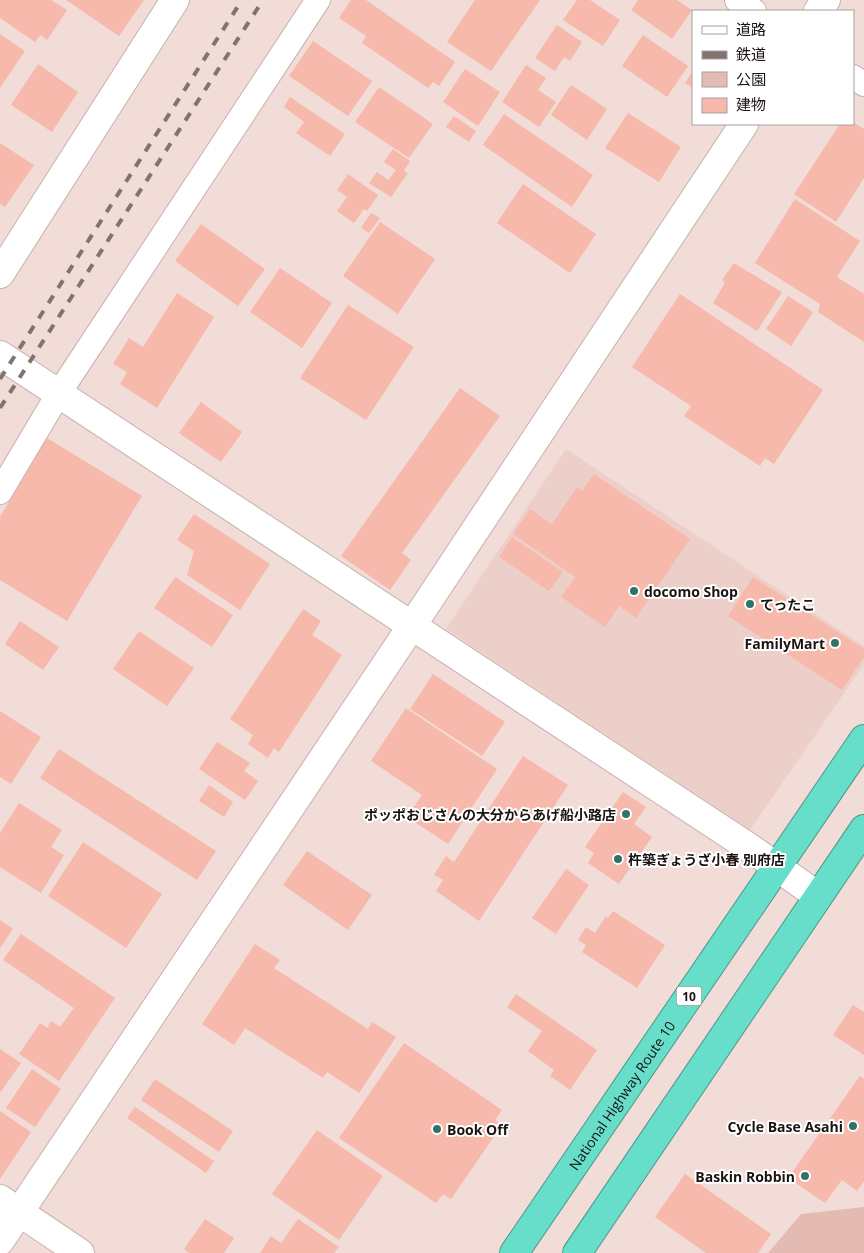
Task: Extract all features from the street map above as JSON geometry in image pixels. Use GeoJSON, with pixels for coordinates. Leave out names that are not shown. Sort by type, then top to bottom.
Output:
{"type":"FeatureCollection","features":[{"type":"Feature","properties":{"kind":"highway","name":"National Highway Route 10"},"geometry":{"type":"LineString","coordinates":[[514,1253],[864,739]]}},
{"type":"Feature","properties":{"kind":"highway"},"geometry":{"type":"LineString","coordinates":[[577,1253],[864,829]]}},
{"type":"Feature","properties":{"kind":"street"},"geometry":{"type":"LineString","coordinates":[[0,274],[175,0]]}},
{"type":"Feature","properties":{"kind":"street"},"geometry":{"type":"LineString","coordinates":[[0,492],[59,393],[318,0]]}},
{"type":"Feature","properties":{"kind":"street"},"geometry":{"type":"LineString","coordinates":[[737,0],[752,10]]}},
{"type":"Feature","properties":{"kind":"street"},"geometry":{"type":"LineString","coordinates":[[0,1242],[10,1206],[411,626],[743,125]]}},
{"type":"Feature","properties":{"kind":"street"},"geometry":{"type":"LineString","coordinates":[[0,355],[818,896]]}},
{"type":"Feature","properties":{"kind":"street"},"geometry":{"type":"LineString","coordinates":[[10,1206],[80,1253]]}},
{"type":"Feature","properties":{"kind":"shaded area"},"geometry":{"type":"Polygon","coordinates":[[[566,449],[864,646],[864,664],[750,830],[446,629],[566,449]]]}},
{"type":"Feature","properties":{"kind":"green space"},"geometry":{"type":"Polygon","coordinates":[[[864,1207],[864,1253],[768,1253],[801,1214],[864,1207]]]}},
{"type":"Feature","properties":{"kind":"building"},"geometry":{"type":"Polygon","coordinates":[[[0,0],[51,0],[67,10],[47,40],[40,35],[35,42],[0,18],[0,0]]]}},
{"type":"Feature","properties":{"kind":"building"},"geometry":{"type":"Polygon","coordinates":[[[66,0],[144,0],[119,36],[66,0]]]}},
{"type":"Feature","properties":{"kind":"building"},"geometry":{"type":"Polygon","coordinates":[[[351,0],[366,0],[455,62],[439,86],[433,82],[428,88],[362,43],[366,36],[339,18],[351,0]]]}},
{"type":"Feature","properties":{"kind":"building"},"geometry":{"type":"Polygon","coordinates":[[[475,0],[540,0],[491,71],[447,42],[475,0]]]}},
{"type":"Feature","properties":{"kind":"building"},"geometry":{"type":"Polygon","coordinates":[[[577,0],[590,0],[620,20],[603,46],[563,20],[577,0]]]}},
{"type":"Feature","properties":{"kind":"building"},"geometry":{"type":"Polygon","coordinates":[[[638,0],[677,0],[692,10],[672,39],[631,10],[638,0]]]}},
{"type":"Feature","properties":{"kind":"building"},"geometry":{"type":"Polygon","coordinates":[[[557,25],[582,42],[570,61],[564,57],[555,71],[535,58],[557,25]]]}},
{"type":"Feature","properties":{"kind":"building"},"geometry":{"type":"Polygon","coordinates":[[[0,34],[25,51],[0,88],[0,34]]]}},
{"type":"Feature","properties":{"kind":"building"},"geometry":{"type":"Polygon","coordinates":[[[643,35],[688,66],[667,97],[622,66],[643,35]]]}},
{"type":"Feature","properties":{"kind":"building"},"geometry":{"type":"Polygon","coordinates":[[[313,41],[372,81],[348,116],[289,76],[313,41]]]}},
{"type":"Feature","properties":{"kind":"building"},"geometry":{"type":"Polygon","coordinates":[[[38,64],[78,92],[52,132],[11,105],[38,64]]]}},
{"type":"Feature","properties":{"kind":"building"},"geometry":{"type":"Polygon","coordinates":[[[526,65],[546,78],[538,90],[556,102],[539,127],[502,102],[526,65]]]}},
{"type":"Feature","properties":{"kind":"building"},"geometry":{"type":"Polygon","coordinates":[[[465,69],[500,92],[478,126],[443,102],[465,69]]]}},
{"type":"Feature","properties":{"kind":"building"},"geometry":{"type":"Polygon","coordinates":[[[692,72],[692,87],[685,83],[692,72]]]}},
{"type":"Feature","properties":{"kind":"building"},"geometry":{"type":"Polygon","coordinates":[[[571,85],[607,109],[587,140],[551,115],[571,85]]]}},
{"type":"Feature","properties":{"kind":"building"},"geometry":{"type":"Polygon","coordinates":[[[379,87],[433,124],[409,158],[355,122],[379,87]]]}},
{"type":"Feature","properties":{"kind":"building"},"geometry":{"type":"Polygon","coordinates":[[[290,97],[345,134],[330,156],[296,133],[304,122],[284,107],[290,97]]]}},
{"type":"Feature","properties":{"kind":"building"},"geometry":{"type":"Polygon","coordinates":[[[628,113],[681,147],[659,182],[605,148],[628,113]]]}},
{"type":"Feature","properties":{"kind":"building"},"geometry":{"type":"Polygon","coordinates":[[[504,114],[593,175],[572,207],[483,145],[504,114]]]}},
{"type":"Feature","properties":{"kind":"building"},"geometry":{"type":"Polygon","coordinates":[[[454,116],[476,131],[469,142],[446,127],[454,116]]]}},
{"type":"Feature","properties":{"kind":"building"},"geometry":{"type":"Polygon","coordinates":[[[854,123],[864,129],[864,178],[836,222],[794,194],[839,125],[854,125],[854,123]]]}},
{"type":"Feature","properties":{"kind":"building"},"geometry":{"type":"Polygon","coordinates":[[[0,143],[34,165],[5,207],[0,204],[0,143]]]}},
{"type":"Feature","properties":{"kind":"building"},"geometry":{"type":"Polygon","coordinates":[[[393,149],[410,161],[404,171],[408,173],[391,197],[369,183],[377,172],[388,180],[396,170],[384,162],[393,149]]]}},
{"type":"Feature","properties":{"kind":"building"},"geometry":{"type":"Polygon","coordinates":[[[348,174],[378,195],[367,211],[364,209],[354,223],[337,211],[347,197],[337,190],[348,174]]]}},
{"type":"Feature","properties":{"kind":"building"},"geometry":{"type":"Polygon","coordinates":[[[523,184],[596,234],[570,273],[497,223],[523,184]]]}},
{"type":"Feature","properties":{"kind":"building"},"geometry":{"type":"Polygon","coordinates":[[[795,199],[860,241],[837,277],[864,294],[864,342],[818,312],[820,304],[755,263],[795,199]]]}},
{"type":"Feature","properties":{"kind":"building"},"geometry":{"type":"Polygon","coordinates":[[[371,213],[380,218],[369,233],[361,228],[371,213]]]}},
{"type":"Feature","properties":{"kind":"building"},"geometry":{"type":"Polygon","coordinates":[[[380,222],[435,259],[398,314],[343,276],[380,222]]]}},
{"type":"Feature","properties":{"kind":"building"},"geometry":{"type":"Polygon","coordinates":[[[201,224],[265,269],[238,306],[175,261],[201,224]]]}},
{"type":"Feature","properties":{"kind":"building"},"geometry":{"type":"Polygon","coordinates":[[[734,263],[782,292],[757,331],[713,303],[725,283],[722,280],[734,263]]]}},
{"type":"Feature","properties":{"kind":"building"},"geometry":{"type":"Polygon","coordinates":[[[280,268],[332,303],[302,348],[250,312],[280,268]]]}},
{"type":"Feature","properties":{"kind":"building"},"geometry":{"type":"Polygon","coordinates":[[[177,293],[214,317],[157,408],[120,384],[127,372],[113,364],[129,338],[143,347],[177,293]]]}},
{"type":"Feature","properties":{"kind":"building"},"geometry":{"type":"Polygon","coordinates":[[[680,294],[823,390],[774,464],[765,458],[760,466],[684,416],[691,406],[632,367],[680,294]]]}},
{"type":"Feature","properties":{"kind":"building"},"geometry":{"type":"Polygon","coordinates":[[[788,296],[813,312],[791,346],[766,329],[788,296]]]}},
{"type":"Feature","properties":{"kind":"building"},"geometry":{"type":"Polygon","coordinates":[[[348,305],[414,347],[366,420],[300,378],[348,305]]]}},
{"type":"Feature","properties":{"kind":"building"},"geometry":{"type":"Polygon","coordinates":[[[460,388],[500,416],[402,553],[411,560],[390,590],[341,556],[460,388]]]}},
{"type":"Feature","properties":{"kind":"building"},"geometry":{"type":"Polygon","coordinates":[[[201,402],[242,432],[221,462],[179,433],[201,402]]]}},
{"type":"Feature","properties":{"kind":"building"},"geometry":{"type":"Polygon","coordinates":[[[47,438],[142,496],[67,621],[0,580],[0,517],[47,438]]]}},
{"type":"Feature","properties":{"kind":"building"},"geometry":{"type":"Polygon","coordinates":[[[594,474],[690,539],[636,618],[619,606],[605,627],[561,597],[575,577],[513,534],[530,509],[552,524],[577,487],[582,491],[594,474]]]}},
{"type":"Feature","properties":{"kind":"building"},"geometry":{"type":"Polygon","coordinates":[[[194,514],[270,564],[240,610],[187,575],[194,551],[177,540],[194,514]]]}},
{"type":"Feature","properties":{"kind":"building"},"geometry":{"type":"Polygon","coordinates":[[[512,537],[563,572],[549,591],[499,557],[512,537]]]}},
{"type":"Feature","properties":{"kind":"building"},"geometry":{"type":"Polygon","coordinates":[[[175,577],[233,615],[212,647],[154,608],[175,577]]]}},
{"type":"Feature","properties":{"kind":"building"},"geometry":{"type":"Polygon","coordinates":[[[753,577],[864,649],[864,657],[842,690],[728,616],[753,577]]]}},
{"type":"Feature","properties":{"kind":"building"},"geometry":{"type":"Polygon","coordinates":[[[303,609],[321,621],[312,635],[342,655],[279,752],[274,748],[268,758],[248,744],[253,735],[230,719],[303,609]]]}},
{"type":"Feature","properties":{"kind":"building"},"geometry":{"type":"Polygon","coordinates":[[[20,621],[59,647],[43,670],[5,644],[20,621]]]}},
{"type":"Feature","properties":{"kind":"building"},"geometry":{"type":"Polygon","coordinates":[[[139,631],[194,668],[167,706],[113,669],[139,631]]]}},
{"type":"Feature","properties":{"kind":"building"},"geometry":{"type":"Polygon","coordinates":[[[433,674],[505,722],[482,756],[410,709],[433,674]]]}},
{"type":"Feature","properties":{"kind":"building"},"geometry":{"type":"Polygon","coordinates":[[[406,708],[497,769],[448,844],[407,817],[422,795],[371,761],[406,708]]]}},
{"type":"Feature","properties":{"kind":"building"},"geometry":{"type":"Polygon","coordinates":[[[0,711],[41,737],[11,784],[0,777],[0,711]]]}},
{"type":"Feature","properties":{"kind":"building"},"geometry":{"type":"Polygon","coordinates":[[[217,742],[250,763],[244,771],[258,781],[245,800],[199,769],[217,742]]]}},
{"type":"Feature","properties":{"kind":"building"},"geometry":{"type":"Polygon","coordinates":[[[59,749],[216,851],[197,880],[40,778],[59,749]]]}},
{"type":"Feature","properties":{"kind":"building"},"geometry":{"type":"Polygon","coordinates":[[[523,756],[568,785],[479,921],[436,891],[443,880],[434,875],[446,856],[454,862],[523,756]]]}},
{"type":"Feature","properties":{"kind":"building"},"geometry":{"type":"Polygon","coordinates":[[[209,785],[233,802],[224,817],[199,801],[209,785]]]}},
{"type":"Feature","properties":{"kind":"building"},"geometry":{"type":"Polygon","coordinates":[[[623,792],[646,807],[634,824],[652,837],[619,884],[588,863],[594,853],[585,847],[623,792]]]}},
{"type":"Feature","properties":{"kind":"building"},"geometry":{"type":"Polygon","coordinates":[[[19,803],[62,830],[51,847],[64,855],[41,893],[0,867],[0,833],[19,803]]]}},
{"type":"Feature","properties":{"kind":"building"},"geometry":{"type":"Polygon","coordinates":[[[83,842],[162,894],[126,948],[48,896],[83,842]]]}},
{"type":"Feature","properties":{"kind":"building"},"geometry":{"type":"Polygon","coordinates":[[[307,851],[372,895],[348,930],[283,885],[307,851]]]}},
{"type":"Feature","properties":{"kind":"building"},"geometry":{"type":"Polygon","coordinates":[[[566,869],[589,885],[556,934],[532,918],[566,869]]]}},
{"type":"Feature","properties":{"kind":"building"},"geometry":{"type":"Polygon","coordinates":[[[613,911],[665,945],[637,988],[582,952],[586,945],[578,940],[586,927],[595,933],[606,916],[608,918],[613,911]]]}},
{"type":"Feature","properties":{"kind":"building"},"geometry":{"type":"Polygon","coordinates":[[[0,920],[13,929],[0,948],[0,920]]]}},
{"type":"Feature","properties":{"kind":"building"},"geometry":{"type":"Polygon","coordinates":[[[21,934],[115,998],[59,1081],[19,1054],[40,1023],[47,1028],[51,1021],[60,1027],[74,1008],[3,960],[21,934]]]}},
{"type":"Feature","properties":{"kind":"building"},"geometry":{"type":"Polygon","coordinates":[[[255,944],[280,960],[274,968],[368,1029],[372,1022],[396,1037],[359,1093],[327,1072],[323,1078],[245,1028],[234,1045],[202,1024],[255,944]]]}},
{"type":"Feature","properties":{"kind":"building"},"geometry":{"type":"Polygon","coordinates":[[[516,994],[597,1050],[570,1090],[550,1076],[554,1070],[528,1051],[542,1031],[507,1007],[516,994]]]}},
{"type":"Feature","properties":{"kind":"building"},"geometry":{"type":"Polygon","coordinates":[[[853,1005],[864,1012],[864,1055],[833,1035],[853,1005]]]}},
{"type":"Feature","properties":{"kind":"building"},"geometry":{"type":"Polygon","coordinates":[[[404,1043],[502,1110],[495,1120],[502,1125],[451,1199],[443,1194],[436,1203],[339,1138],[404,1043]]]}},
{"type":"Feature","properties":{"kind":"building"},"geometry":{"type":"Polygon","coordinates":[[[0,1049],[21,1063],[0,1093],[0,1049]]]}},
{"type":"Feature","properties":{"kind":"building"},"geometry":{"type":"Polygon","coordinates":[[[32,1069],[61,1089],[35,1127],[6,1108],[32,1069]]]}},
{"type":"Feature","properties":{"kind":"building"},"geometry":{"type":"Polygon","coordinates":[[[860,1076],[864,1079],[864,1181],[857,1191],[842,1180],[825,1203],[788,1178],[860,1076]]]}},
{"type":"Feature","properties":{"kind":"building"},"geometry":{"type":"Polygon","coordinates":[[[155,1079],[233,1131],[219,1152],[141,1100],[155,1079]]]}},
{"type":"Feature","properties":{"kind":"building"},"geometry":{"type":"Polygon","coordinates":[[[135,1107],[214,1161],[206,1173],[127,1118],[135,1107]]]}},
{"type":"Feature","properties":{"kind":"building"},"geometry":{"type":"Polygon","coordinates":[[[0,1111],[31,1132],[0,1179],[0,1111]]]}},
{"type":"Feature","properties":{"kind":"building"},"geometry":{"type":"Polygon","coordinates":[[[317,1130],[383,1176],[339,1240],[272,1194],[317,1130]]]}},
{"type":"Feature","properties":{"kind":"building"},"geometry":{"type":"Polygon","coordinates":[[[685,1174],[771,1234],[758,1253],[706,1253],[655,1217],[685,1174]]]}},
{"type":"Feature","properties":{"kind":"building"},"geometry":{"type":"Polygon","coordinates":[[[205,1219],[234,1238],[224,1253],[189,1253],[184,1249],[205,1219]]]}},
{"type":"Feature","properties":{"kind":"building"},"geometry":{"type":"Polygon","coordinates":[[[298,1219],[339,1247],[334,1253],[260,1253],[271,1236],[281,1243],[298,1219]]]}},
{"type":"Feature","properties":{"kind":"railway"},"geometry":{"type":"LineString","coordinates":[[0,379],[242,0]]}},
{"type":"Feature","properties":{"kind":"railway"},"geometry":{"type":"LineString","coordinates":[[0,408],[263,0]]}},
{"type":"Feature","properties":{"kind":"place","name":"docomo Shop"},"geometry":{"type":"Point","coordinates":[634,591]}},
{"type":"Feature","properties":{"kind":"place","name":"てったこ"},"geometry":{"type":"Point","coordinates":[750,604]}},
{"type":"Feature","properties":{"kind":"place","name":"FamilyMart"},"geometry":{"type":"Point","coordinates":[835,643]}},
{"type":"Feature","properties":{"kind":"place","name":"ポッポおじさんの大分からあげ船小路店"},"geometry":{"type":"Point","coordinates":[626,814]}},
{"type":"Feature","properties":{"kind":"place","name":"杵築ぎょうざ小春 別府店"},"geometry":{"type":"Point","coordinates":[618,859]}},
{"type":"Feature","properties":{"kind":"place","name":"Cycle Base Asahi"},"geometry":{"type":"Point","coordinates":[853,1126]}},
{"type":"Feature","properties":{"kind":"place","name":"Book Off"},"geometry":{"type":"Point","coordinates":[437,1129]}},
{"type":"Feature","properties":{"kind":"place","name":"Baskin Robbin"},"geometry":{"type":"Point","coordinates":[805,1176]}}]}
